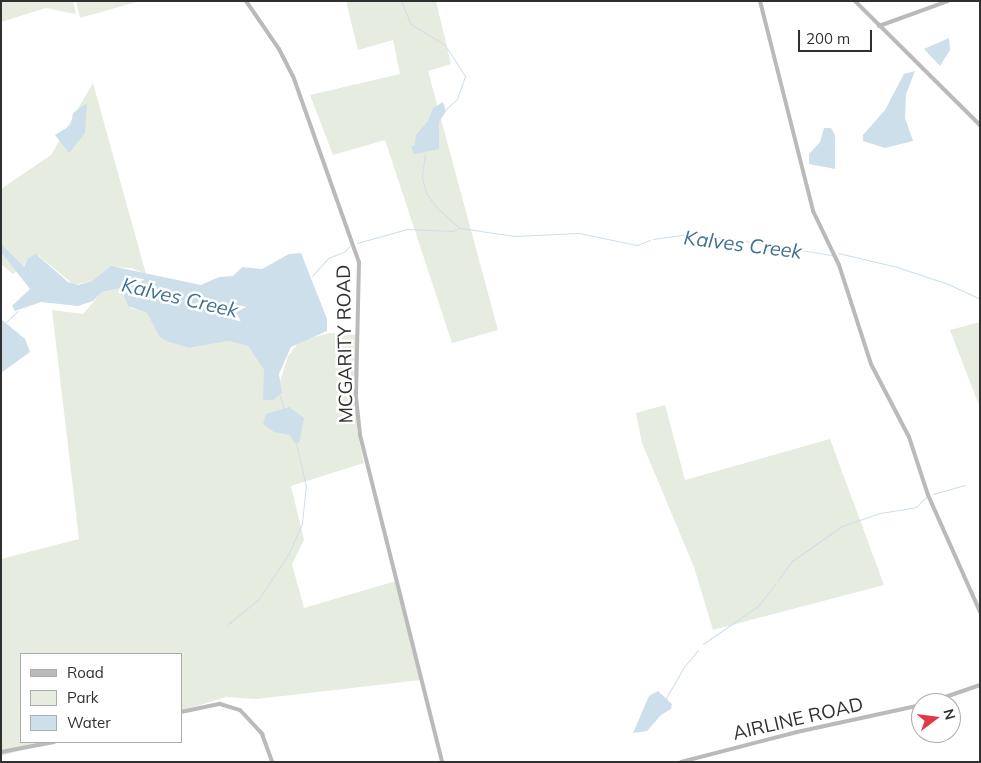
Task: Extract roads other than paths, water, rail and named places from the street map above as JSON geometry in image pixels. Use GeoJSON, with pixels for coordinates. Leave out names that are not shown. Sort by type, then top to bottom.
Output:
{"type":"FeatureCollection","features":[{"type":"Feature","properties":{"kind":"street","name":"MCGARITY ROAD"},"geometry":{"type":"LineString","coordinates":[[246,1],[280,51],[293,76],[357,254],[360,280],[356,398],[360,435],[442,762]]}},
{"type":"Feature","properties":{"kind":"street"},"geometry":{"type":"LineString","coordinates":[[760,1],[813,211],[840,265],[871,364],[907,432],[930,501],[980,612]]}},
{"type":"Feature","properties":{"kind":"street"},"geometry":{"type":"LineString","coordinates":[[855,1],[980,125]]}},
{"type":"Feature","properties":{"kind":"street"},"geometry":{"type":"LineString","coordinates":[[879,26],[948,1]]}},
{"type":"Feature","properties":{"kind":"street"},"geometry":{"type":"LineString","coordinates":[[959,693],[980,686]]}},
{"type":"Feature","properties":{"kind":"street"},"geometry":{"type":"LineString","coordinates":[[182,712],[220,704],[240,710],[262,734],[272,762]]}},
{"type":"Feature","properties":{"kind":"street","name":"AIRLINE ROAD"},"geometry":{"type":"LineString","coordinates":[[681,762],[797,732],[911,707]]}},
{"type":"Feature","properties":{"kind":"street"},"geometry":{"type":"LineString","coordinates":[[1,752],[49,743]]}},
{"type":"Feature","properties":{"kind":"water"},"geometry":{"type":"Polygon","coordinates":[[[949,38],[950,50],[940,66],[924,49],[949,38]]]}},
{"type":"Feature","properties":{"kind":"water"},"geometry":{"type":"Polygon","coordinates":[[[915,71],[906,94],[905,118],[913,141],[885,148],[863,141],[863,135],[885,110],[904,74],[915,71]]]}},
{"type":"Feature","properties":{"kind":"water"},"geometry":{"type":"Polygon","coordinates":[[[443,102],[446,111],[439,122],[439,149],[414,154],[411,147],[415,145],[416,135],[428,121],[433,108],[443,102]]]}},
{"type":"Feature","properties":{"kind":"water"},"geometry":{"type":"Polygon","coordinates":[[[87,103],[85,133],[69,153],[55,135],[71,125],[73,113],[87,103]]]}},
{"type":"Feature","properties":{"kind":"water"},"geometry":{"type":"Polygon","coordinates":[[[824,128],[831,128],[835,135],[835,169],[809,164],[809,154],[820,142],[824,128]]]}},
{"type":"Feature","properties":{"kind":"water"},"geometry":{"type":"Polygon","coordinates":[[[1,244],[24,267],[28,258],[36,254],[68,282],[78,285],[92,281],[111,266],[201,285],[219,277],[233,276],[242,267],[262,269],[289,254],[301,253],[327,319],[327,331],[291,347],[279,374],[282,393],[273,400],[263,400],[264,370],[248,346],[229,341],[189,348],[166,341],[159,336],[147,313],[128,306],[121,288],[102,292],[93,301],[78,306],[41,302],[15,311],[12,306],[30,289],[1,252],[1,244]]]}},
{"type":"Feature","properties":{"kind":"water"},"geometry":{"type":"Polygon","coordinates":[[[1,319],[25,339],[30,352],[1,373],[1,319]]]}},
{"type":"Feature","properties":{"kind":"water"},"geometry":{"type":"Polygon","coordinates":[[[289,407],[304,418],[299,443],[295,443],[290,435],[274,432],[263,424],[266,414],[289,407]]]}},
{"type":"Feature","properties":{"kind":"water"},"geometry":{"type":"Polygon","coordinates":[[[658,691],[672,704],[671,709],[661,715],[647,731],[633,733],[649,696],[658,691]]]}},
{"type":"Feature","properties":{"kind":"waterway"},"geometry":{"type":"LineString","coordinates":[[401,1],[411,24],[445,45],[465,76],[457,99],[446,109]]}},
{"type":"Feature","properties":{"kind":"waterway"},"geometry":{"type":"LineString","coordinates":[[425,153],[422,178],[426,193],[436,207],[459,228]]}},
{"type":"Feature","properties":{"kind":"waterway","name":"Kalves Creek"},"geometry":{"type":"LineString","coordinates":[[357,243],[407,229],[453,231],[460,228],[515,236],[579,233],[637,245],[650,240]]}},
{"type":"Feature","properties":{"kind":"waterway","name":"Kalves Creek"},"geometry":{"type":"LineString","coordinates":[[653,239],[680,235],[708,235],[832,255]]}},
{"type":"Feature","properties":{"kind":"waterway","name":"Kalves Creek"},"geometry":{"type":"LineString","coordinates":[[312,276],[328,258],[344,252],[351,245]]}},
{"type":"Feature","properties":{"kind":"waterway","name":"Kalves Creek"},"geometry":{"type":"LineString","coordinates":[[838,253],[897,267],[948,284],[980,299]]}},
{"type":"Feature","properties":{"kind":"waterway"},"geometry":{"type":"LineString","coordinates":[[6,322],[18,311]]}},
{"type":"Feature","properties":{"kind":"waterway"},"geometry":{"type":"LineString","coordinates":[[279,393],[284,409]]}},
{"type":"Feature","properties":{"kind":"waterway"},"geometry":{"type":"LineString","coordinates":[[228,624],[258,600],[288,555],[302,523],[306,486],[296,443]]}},
{"type":"Feature","properties":{"kind":"waterway"},"geometry":{"type":"LineString","coordinates":[[933,494],[965,485]]}},
{"type":"Feature","properties":{"kind":"waterway"},"geometry":{"type":"LineString","coordinates":[[778,580],[792,561],[842,526],[880,513],[916,507],[926,497]]}},
{"type":"Feature","properties":{"kind":"waterway"},"geometry":{"type":"LineString","coordinates":[[703,644],[758,606],[775,584]]}},
{"type":"Feature","properties":{"kind":"waterway"},"geometry":{"type":"LineString","coordinates":[[666,698],[683,668],[698,650]]}}]}
